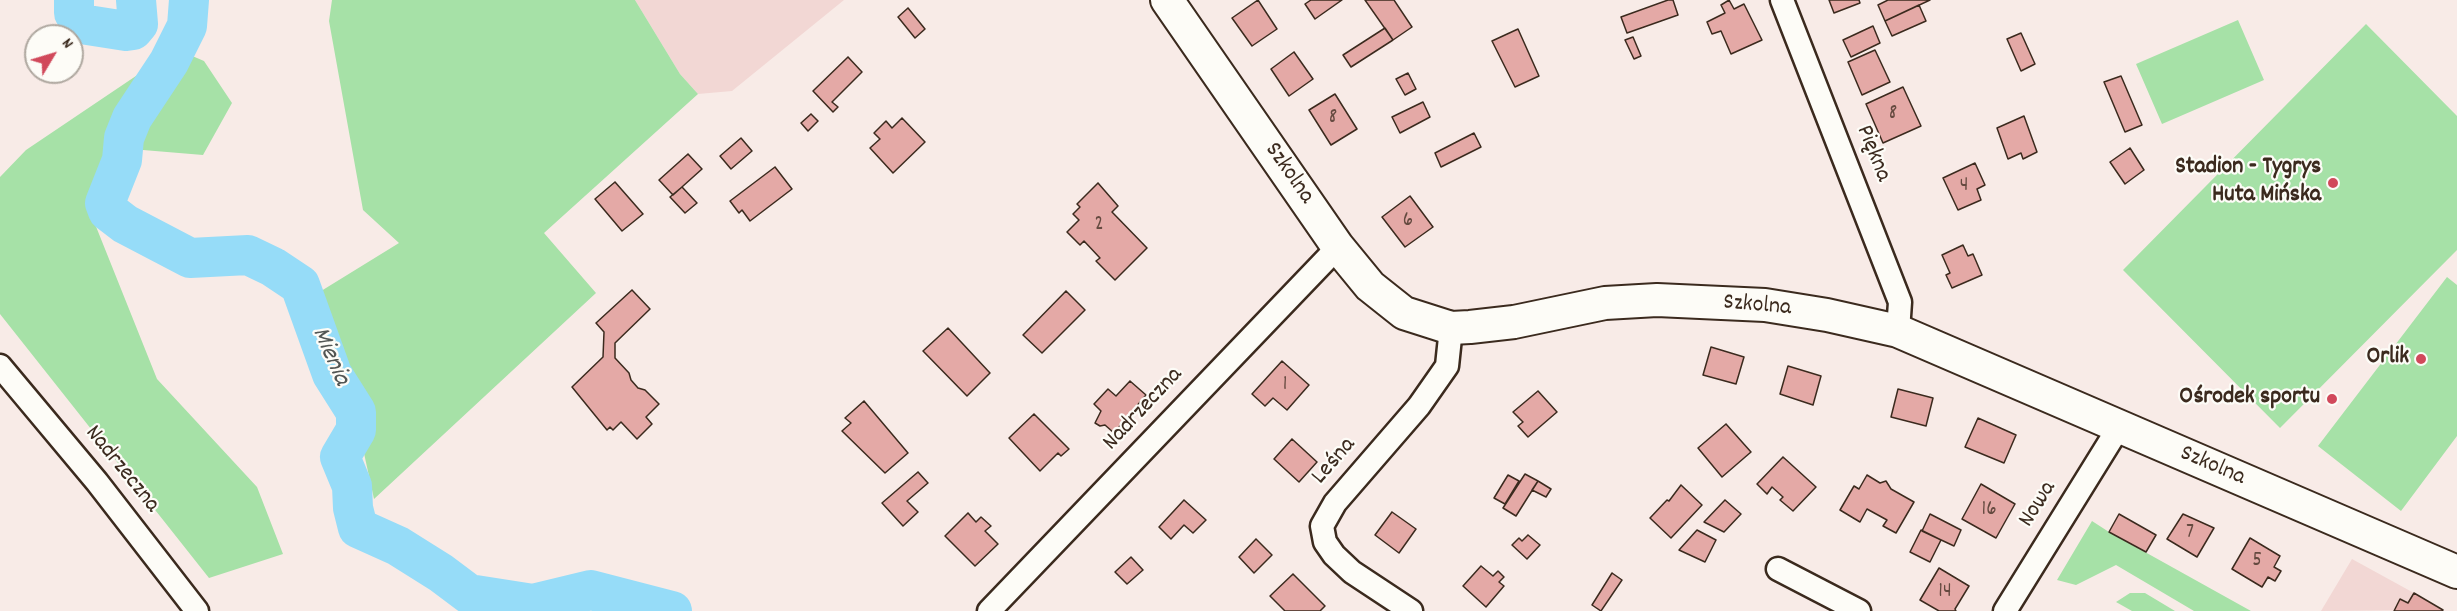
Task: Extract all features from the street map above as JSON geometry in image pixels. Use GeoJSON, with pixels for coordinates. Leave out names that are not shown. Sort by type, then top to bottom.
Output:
{"type":"FeatureCollection","features":[{"type":"Feature","properties":{"kind":"street","name":"Szkolna"},"geometry":{"type":"LineString","coordinates":[[1167,0],[1338,247],[1370,286],[1392,305],[1419,320],[1451,328],[1514,322],[1605,303],[1657,300],[1764,305],[1898,331],[2457,572]]}},
{"type":"Feature","properties":{"kind":"street","name":"Piękna"},"geometry":{"type":"LineString","coordinates":[[1782,0],[1900,302],[1898,331]]}},
{"type":"Feature","properties":{"kind":"street","name":"Nadrzeczna"},"geometry":{"type":"LineString","coordinates":[[989,611],[1338,247]]}},
{"type":"Feature","properties":{"kind":"street","name":"Leśna"},"geometry":{"type":"LineString","coordinates":[[1411,611],[1352,572],[1334,555],[1325,542],[1322,526],[1335,502],[1419,406],[1447,366],[1451,328]]}},
{"type":"Feature","properties":{"kind":"street","name":"Nadrzeczna"},"geometry":{"type":"LineString","coordinates":[[0,366],[97,482],[197,611]]}},
{"type":"Feature","properties":{"kind":"street","name":"Nowa"},"geometry":{"type":"LineString","coordinates":[[2005,611],[2119,428]]}},
{"type":"Feature","properties":{"kind":"street"},"geometry":{"type":"LineString","coordinates":[[1779,569],[1859,611]]}},
{"type":"Feature","properties":{"kind":"shaded area"},"geometry":{"type":"Polygon","coordinates":[[[635,0],[844,0],[732,91],[698,94],[680,74],[635,0]]]}},
{"type":"Feature","properties":{"kind":"shaded area"},"geometry":{"type":"Polygon","coordinates":[[[2352,559],[2414,593],[2443,610],[2321,611],[2352,559]]]}},
{"type":"Feature","properties":{"kind":"green space"},"geometry":{"type":"Polygon","coordinates":[[[332,0],[635,0],[680,74],[698,94],[544,233],[596,293],[374,499],[360,435],[364,415],[313,296],[399,243],[363,210],[329,21],[332,0]]]}},
{"type":"Feature","properties":{"kind":"green space"},"geometry":{"type":"Polygon","coordinates":[[[2238,20],[2264,80],[2162,124],[2136,64],[2238,20]]]}},
{"type":"Feature","properties":{"kind":"green space","name":"Stadion - Tygrys Huta Mińska"},"geometry":{"type":"Polygon","coordinates":[[[2366,24],[2457,116],[2457,250],[2280,428],[2123,270],[2366,24]]]}},
{"type":"Feature","properties":{"kind":"green space"},"geometry":{"type":"Polygon","coordinates":[[[176,49],[204,61],[232,103],[203,155],[119,148],[91,214],[157,379],[257,487],[283,554],[209,578],[0,314],[0,177],[26,150],[176,49]]]}},
{"type":"Feature","properties":{"kind":"green space","name":"Orlik"},"geometry":{"type":"Polygon","coordinates":[[[2447,277],[2457,285],[2457,436],[2401,511],[2318,446],[2447,277]]]}},
{"type":"Feature","properties":{"kind":"green space"},"geometry":{"type":"Polygon","coordinates":[[[2092,521],[2251,611],[2194,611],[2116,565],[2076,585],[2057,580],[2092,521]]]}},
{"type":"Feature","properties":{"kind":"green space"},"geometry":{"type":"Polygon","coordinates":[[[2130,593],[2145,593],[2175,611],[2132,611],[2116,602],[2130,593]]]}},
{"type":"Feature","properties":{"kind":"building"},"geometry":{"type":"Polygon","coordinates":[[[1258,0],[1277,29],[1252,46],[1232,18],[1258,0]]]}},
{"type":"Feature","properties":{"kind":"building"},"geometry":{"type":"Polygon","coordinates":[[[1311,0],[1342,0],[1315,19],[1305,4],[1311,0]]]}},
{"type":"Feature","properties":{"kind":"building"},"geometry":{"type":"Polygon","coordinates":[[[1365,0],[1394,0],[1412,27],[1393,40],[1365,0]]]}},
{"type":"Feature","properties":{"kind":"building"},"geometry":{"type":"Polygon","coordinates":[[[1673,0],[1678,15],[1627,33],[1621,17],[1673,0]]]}},
{"type":"Feature","properties":{"kind":"building"},"geometry":{"type":"Polygon","coordinates":[[[1729,0],[1734,9],[1744,4],[1762,40],[1731,54],[1721,31],[1712,34],[1707,22],[1725,13],[1721,5],[1729,0]]]}},
{"type":"Feature","properties":{"kind":"building"},"geometry":{"type":"Polygon","coordinates":[[[1829,0],[1859,0],[1860,3],[1834,13],[1829,0]]]}},
{"type":"Feature","properties":{"kind":"building"},"geometry":{"type":"Polygon","coordinates":[[[1888,0],[1930,0],[1885,21],[1878,5],[1888,0]]]}},
{"type":"Feature","properties":{"kind":"building"},"geometry":{"type":"Polygon","coordinates":[[[1919,5],[1926,21],[1892,36],[1885,21],[1919,5]]]}},
{"type":"Feature","properties":{"kind":"building"},"geometry":{"type":"Polygon","coordinates":[[[908,8],[925,29],[915,38],[898,17],[908,8]]]}},
{"type":"Feature","properties":{"kind":"building"},"geometry":{"type":"Polygon","coordinates":[[[1873,26],[1880,43],[1851,57],[1843,40],[1873,26]]]}},
{"type":"Feature","properties":{"kind":"building"},"geometry":{"type":"Polygon","coordinates":[[[1385,28],[1393,40],[1351,67],[1343,55],[1385,28]]]}},
{"type":"Feature","properties":{"kind":"building"},"geometry":{"type":"Polygon","coordinates":[[[1518,29],[1539,76],[1515,87],[1492,41],[1518,29]]]}},
{"type":"Feature","properties":{"kind":"building"},"geometry":{"type":"Polygon","coordinates":[[[2021,33],[2035,64],[2021,71],[2007,39],[2021,33]]]}},
{"type":"Feature","properties":{"kind":"building"},"geometry":{"type":"Polygon","coordinates":[[[1633,37],[1641,56],[1634,59],[1625,40],[1633,37]]]}},
{"type":"Feature","properties":{"kind":"building"},"geometry":{"type":"Polygon","coordinates":[[[1875,50],[1890,82],[1862,95],[1848,62],[1875,50]]]}},
{"type":"Feature","properties":{"kind":"building"},"geometry":{"type":"Polygon","coordinates":[[[1294,52],[1313,79],[1289,96],[1271,69],[1294,52]]]}},
{"type":"Feature","properties":{"kind":"building"},"geometry":{"type":"Polygon","coordinates":[[[848,57],[862,72],[832,102],[838,107],[833,112],[813,91],[848,57]]]}},
{"type":"Feature","properties":{"kind":"building"},"geometry":{"type":"Polygon","coordinates":[[[1408,73],[1416,89],[1405,95],[1396,79],[1408,73]]]}},
{"type":"Feature","properties":{"kind":"building"},"geometry":{"type":"Polygon","coordinates":[[[2121,76],[2142,125],[2125,132],[2104,82],[2121,76]]]}},
{"type":"Feature","properties":{"kind":"building"},"geometry":{"type":"Polygon","coordinates":[[[1903,87],[1921,126],[1883,143],[1866,104],[1903,87]]]}},
{"type":"Feature","properties":{"kind":"building"},"geometry":{"type":"Polygon","coordinates":[[[1335,94],[1357,129],[1331,145],[1309,110],[1335,94]]]}},
{"type":"Feature","properties":{"kind":"building"},"geometry":{"type":"Polygon","coordinates":[[[1423,102],[1430,117],[1400,133],[1392,117],[1423,102]]]}},
{"type":"Feature","properties":{"kind":"building"},"geometry":{"type":"Polygon","coordinates":[[[811,114],[818,121],[808,131],[801,123],[811,114]]]}},
{"type":"Feature","properties":{"kind":"building"},"geometry":{"type":"Polygon","coordinates":[[[2024,116],[2037,152],[2023,159],[2021,153],[2008,159],[1997,128],[2024,116]]]}},
{"type":"Feature","properties":{"kind":"building"},"geometry":{"type":"Polygon","coordinates":[[[902,118],[925,142],[893,173],[870,148],[880,139],[874,133],[886,121],[892,128],[902,118]]]}},
{"type":"Feature","properties":{"kind":"building"},"geometry":{"type":"Polygon","coordinates":[[[1474,133],[1481,147],[1441,167],[1435,153],[1474,133]]]}},
{"type":"Feature","properties":{"kind":"building"},"geometry":{"type":"Polygon","coordinates":[[[741,138],[752,151],[731,169],[720,156],[741,138]]]}},
{"type":"Feature","properties":{"kind":"building"},"geometry":{"type":"Polygon","coordinates":[[[2130,148],[2144,170],[2125,184],[2110,162],[2130,148]]]}},
{"type":"Feature","properties":{"kind":"building"},"geometry":{"type":"Polygon","coordinates":[[[688,154],[702,169],[673,195],[659,180],[688,154]]]}},
{"type":"Feature","properties":{"kind":"building"},"geometry":{"type":"Polygon","coordinates":[[[1975,163],[1985,185],[1977,189],[1981,200],[1958,210],[1943,178],[1975,163]]]}},
{"type":"Feature","properties":{"kind":"building"},"geometry":{"type":"Polygon","coordinates":[[[775,167],[792,189],[750,221],[742,210],[739,213],[730,201],[775,167]]]}},
{"type":"Feature","properties":{"kind":"building"},"geometry":{"type":"Polygon","coordinates":[[[615,182],[643,214],[622,231],[595,199],[615,182]]]}},
{"type":"Feature","properties":{"kind":"building"},"geometry":{"type":"Polygon","coordinates":[[[1098,183],[1118,206],[1112,212],[1147,248],[1115,280],[1096,261],[1100,258],[1084,241],[1080,245],[1067,232],[1079,220],[1073,214],[1080,207],[1077,204],[1098,183]]]}},
{"type":"Feature","properties":{"kind":"building"},"geometry":{"type":"Polygon","coordinates":[[[682,187],[697,203],[685,213],[670,197],[682,187]]]}},
{"type":"Feature","properties":{"kind":"building"},"geometry":{"type":"Polygon","coordinates":[[[1410,196],[1433,227],[1405,247],[1382,217],[1410,196]]]}},
{"type":"Feature","properties":{"kind":"building"},"geometry":{"type":"Polygon","coordinates":[[[1963,245],[1968,256],[1973,254],[1982,275],[1952,288],[1946,275],[1950,273],[1942,255],[1963,245]]]}},
{"type":"Feature","properties":{"kind":"building"},"geometry":{"type":"Polygon","coordinates":[[[632,290],[650,309],[615,343],[615,358],[629,373],[631,380],[638,388],[645,390],[659,404],[646,417],[652,424],[637,439],[621,422],[613,430],[610,427],[607,430],[572,387],[603,357],[604,332],[596,323],[632,290]]]}},
{"type":"Feature","properties":{"kind":"building"},"geometry":{"type":"Polygon","coordinates":[[[1066,291],[1085,310],[1042,353],[1023,335],[1066,291]]]}},
{"type":"Feature","properties":{"kind":"building"},"geometry":{"type":"Polygon","coordinates":[[[948,328],[990,373],[967,396],[923,351],[948,328]]]}},
{"type":"Feature","properties":{"kind":"building"},"geometry":{"type":"Polygon","coordinates":[[[1711,347],[1744,357],[1736,384],[1703,375],[1711,347]]]}},
{"type":"Feature","properties":{"kind":"building"},"geometry":{"type":"Polygon","coordinates":[[[1282,361],[1309,385],[1287,410],[1273,398],[1265,406],[1252,394],[1282,361]]]}},
{"type":"Feature","properties":{"kind":"building"},"geometry":{"type":"Polygon","coordinates":[[[1788,366],[1821,376],[1813,405],[1780,394],[1788,366]]]}},
{"type":"Feature","properties":{"kind":"building"},"geometry":{"type":"Polygon","coordinates":[[[1130,381],[1146,395],[1114,433],[1105,425],[1100,426],[1095,423],[1101,411],[1094,404],[1108,389],[1116,396],[1130,381]]]}},
{"type":"Feature","properties":{"kind":"building"},"geometry":{"type":"Polygon","coordinates":[[[1898,389],[1933,398],[1926,426],[1891,417],[1898,389]]]}},
{"type":"Feature","properties":{"kind":"building"},"geometry":{"type":"Polygon","coordinates":[[[1538,391],[1557,412],[1528,437],[1518,426],[1523,422],[1513,412],[1538,391]]]}},
{"type":"Feature","properties":{"kind":"building"},"geometry":{"type":"Polygon","coordinates":[[[864,401],[908,453],[885,473],[842,431],[851,423],[845,418],[864,401]]]}},
{"type":"Feature","properties":{"kind":"building"},"geometry":{"type":"Polygon","coordinates":[[[1034,414],[1069,449],[1061,456],[1058,453],[1040,471],[1009,438],[1034,414]]]}},
{"type":"Feature","properties":{"kind":"building"},"geometry":{"type":"Polygon","coordinates":[[[1978,418],[2016,435],[2004,463],[1965,447],[1978,418]]]}},
{"type":"Feature","properties":{"kind":"building"},"geometry":{"type":"Polygon","coordinates":[[[1726,424],[1751,452],[1722,477],[1698,448],[1726,424]]]}},
{"type":"Feature","properties":{"kind":"building"},"geometry":{"type":"Polygon","coordinates":[[[1292,439],[1317,462],[1299,482],[1274,459],[1292,439]]]}},
{"type":"Feature","properties":{"kind":"building"},"geometry":{"type":"Polygon","coordinates":[[[1783,457],[1816,487],[1793,511],[1780,500],[1783,497],[1772,487],[1767,494],[1757,484],[1783,457]]]}},
{"type":"Feature","properties":{"kind":"building"},"geometry":{"type":"Polygon","coordinates":[[[918,472],[928,483],[907,501],[918,512],[903,526],[882,503],[918,472]]]}},
{"type":"Feature","properties":{"kind":"building"},"geometry":{"type":"Polygon","coordinates":[[[1525,474],[1538,481],[1516,516],[1503,508],[1525,474]]]}},
{"type":"Feature","properties":{"kind":"building"},"geometry":{"type":"Polygon","coordinates":[[[1508,475],[1519,481],[1505,504],[1494,498],[1508,475]]]}},
{"type":"Feature","properties":{"kind":"building"},"geometry":{"type":"Polygon","coordinates":[[[1867,475],[1880,483],[1886,481],[1891,489],[1914,502],[1896,533],[1883,526],[1887,520],[1867,509],[1860,522],[1840,510],[1854,486],[1859,489],[1867,475]]]}},
{"type":"Feature","properties":{"kind":"building"},"geometry":{"type":"Polygon","coordinates":[[[1538,481],[1551,489],[1546,497],[1532,490],[1538,481]]]}},
{"type":"Feature","properties":{"kind":"building"},"geometry":{"type":"Polygon","coordinates":[[[1981,484],[2015,504],[1996,538],[1962,519],[1981,484]]]}},
{"type":"Feature","properties":{"kind":"building"},"geometry":{"type":"Polygon","coordinates":[[[1681,485],[1702,505],[1671,538],[1650,518],[1667,500],[1669,501],[1681,485]]]}},
{"type":"Feature","properties":{"kind":"building"},"geometry":{"type":"Polygon","coordinates":[[[1184,500],[1206,520],[1193,533],[1184,525],[1171,539],[1159,527],[1184,500]]]}},
{"type":"Feature","properties":{"kind":"building"},"geometry":{"type":"Polygon","coordinates":[[[1725,500],[1741,514],[1724,532],[1704,522],[1725,500]]]}},
{"type":"Feature","properties":{"kind":"building"},"geometry":{"type":"Polygon","coordinates":[[[1392,512],[1416,529],[1399,553],[1375,535],[1392,512]]]}},
{"type":"Feature","properties":{"kind":"building"},"geometry":{"type":"Polygon","coordinates":[[[968,513],[976,522],[981,517],[991,526],[985,531],[998,544],[975,566],[945,536],[968,513]]]}},
{"type":"Feature","properties":{"kind":"building"},"geometry":{"type":"Polygon","coordinates":[[[1930,514],[1961,530],[1954,546],[1922,531],[1930,514]]]}},
{"type":"Feature","properties":{"kind":"building"},"geometry":{"type":"Polygon","coordinates":[[[2119,514],[2156,535],[2146,552],[2109,532],[2119,514]]]}},
{"type":"Feature","properties":{"kind":"building"},"geometry":{"type":"Polygon","coordinates":[[[2183,514],[2214,528],[2197,557],[2167,539],[2183,514]]]}},
{"type":"Feature","properties":{"kind":"building"},"geometry":{"type":"Polygon","coordinates":[[[1697,530],[1716,540],[1705,562],[1679,550],[1697,530]]]}},
{"type":"Feature","properties":{"kind":"building"},"geometry":{"type":"Polygon","coordinates":[[[1921,530],[1941,540],[1930,562],[1910,552],[1921,530]]]}},
{"type":"Feature","properties":{"kind":"building"},"geometry":{"type":"Polygon","coordinates":[[[1528,535],[1540,545],[1527,559],[1512,545],[1519,538],[1522,541],[1528,535]]]}},
{"type":"Feature","properties":{"kind":"building"},"geometry":{"type":"Polygon","coordinates":[[[2250,538],[2280,556],[2274,567],[2281,571],[2275,581],[2268,577],[2262,587],[2232,569],[2250,538]]]}},
{"type":"Feature","properties":{"kind":"building"},"geometry":{"type":"Polygon","coordinates":[[[1256,539],[1272,555],[1254,573],[1239,557],[1256,539]]]}},
{"type":"Feature","properties":{"kind":"building"},"geometry":{"type":"Polygon","coordinates":[[[1131,557],[1143,570],[1127,584],[1115,572],[1131,557]]]}},
{"type":"Feature","properties":{"kind":"building"},"geometry":{"type":"Polygon","coordinates":[[[1481,566],[1493,576],[1498,571],[1504,577],[1499,582],[1504,586],[1486,607],[1463,586],[1481,566]]]}},
{"type":"Feature","properties":{"kind":"building"},"geometry":{"type":"Polygon","coordinates":[[[1939,568],[1969,586],[1955,609],[1956,611],[1939,611],[1920,600],[1939,568]]]}},
{"type":"Feature","properties":{"kind":"building"},"geometry":{"type":"Polygon","coordinates":[[[1612,573],[1622,580],[1601,611],[1592,605],[1612,573]]]}},
{"type":"Feature","properties":{"kind":"building"},"geometry":{"type":"Polygon","coordinates":[[[1293,574],[1325,606],[1320,611],[1285,611],[1270,596],[1293,574]]]}},
{"type":"Feature","properties":{"kind":"building"},"geometry":{"type":"Polygon","coordinates":[[[2414,593],[2443,610],[2394,611],[2400,599],[2408,603],[2414,593]]]}},
{"type":"Feature","properties":{"kind":"waterway","name":"Mienia"},"geometry":{"type":"LineString","coordinates":[[74,0],[74,13],[81,24],[126,31],[133,30],[138,24],[136,0]]}},
{"type":"Feature","properties":{"kind":"waterway","name":"Mienia"},"geometry":{"type":"LineString","coordinates":[[189,0],[187,26],[169,62],[132,118],[124,138],[122,160],[105,203],[108,211],[125,224],[190,258],[248,255],[273,267],[300,285],[332,374],[356,412],[356,430],[340,457],[352,486],[353,508],[358,528],[398,546],[469,594],[533,604],[591,590],[672,611]]}},
{"type":"Feature","properties":{"kind":"place","name":"Stadion - Tygrys Huta Mińska"},"geometry":{"type":"Point","coordinates":[2333,183]}},
{"type":"Feature","properties":{"kind":"place","name":"Orlik"},"geometry":{"type":"Point","coordinates":[2421,359]}},
{"type":"Feature","properties":{"kind":"place","name":"Ośrodek sportu"},"geometry":{"type":"Point","coordinates":[2332,399]}}]}
